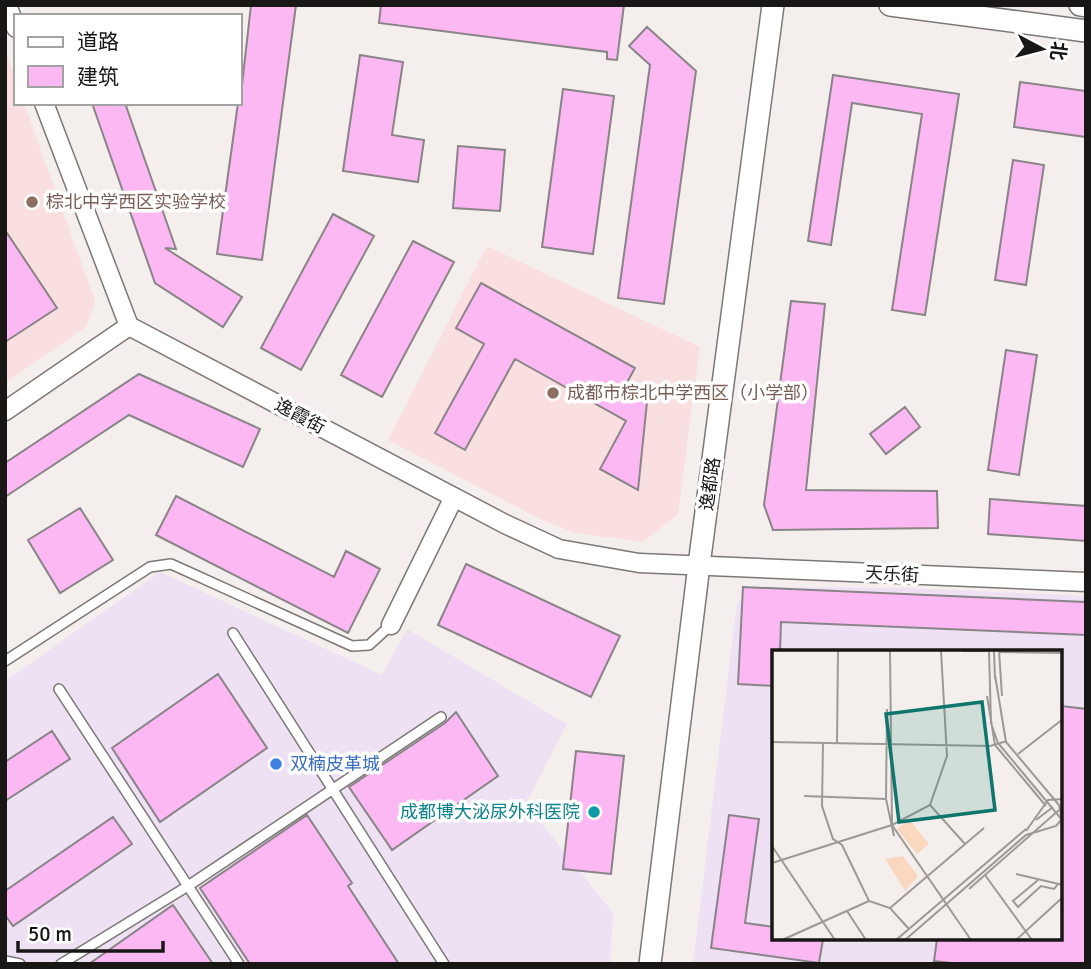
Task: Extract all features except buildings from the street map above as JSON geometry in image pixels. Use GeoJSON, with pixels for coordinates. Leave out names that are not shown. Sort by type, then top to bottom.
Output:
{"type":"FeatureCollection","features":[{"type":"Feature","properties":{"kind":"street"},"geometry":{"type":"LineString","coordinates":[[7,5],[14,23]]}},
{"type":"Feature","properties":{"kind":"street","name":"逸都路"},"geometry":{"type":"LineString","coordinates":[[650,964],[699,565],[773,5]]}},
{"type":"Feature","properties":{"kind":"street"},"geometry":{"type":"LineString","coordinates":[[890,5],[1086,31]]}},
{"type":"Feature","properties":{"kind":"street"},"geometry":{"type":"LineString","coordinates":[[1080,5],[1086,6]]}},
{"type":"Feature","properties":{"kind":"street"},"geometry":{"type":"LineString","coordinates":[[5,411],[129,326],[45,105]]}},
{"type":"Feature","properties":{"kind":"street","name":"逸霞街"},"geometry":{"type":"LineString","coordinates":[[129,326],[454,497],[559,549],[639,563],[699,565]]}},
{"type":"Feature","properties":{"kind":"street"},"geometry":{"type":"LineString","coordinates":[[391,625],[454,497]]}},
{"type":"Feature","properties":{"kind":"street","name":"天乐街"},"geometry":{"type":"LineString","coordinates":[[699,565],[1086,582]]}},
{"type":"Feature","properties":{"kind":"lane"},"geometry":{"type":"LineString","coordinates":[[5,661],[150,567],[171,564],[352,646],[369,645],[391,625]]}},
{"type":"Feature","properties":{"kind":"lane"},"geometry":{"type":"LineString","coordinates":[[233,633],[444,964]]}},
{"type":"Feature","properties":{"kind":"lane"},"geometry":{"type":"LineString","coordinates":[[59,690],[239,964]]}},
{"type":"Feature","properties":{"kind":"lane"},"geometry":{"type":"LineString","coordinates":[[61,964],[188,886],[441,718]]}},
{"type":"Feature","properties":{"kind":"lane"},"geometry":{"type":"LineString","coordinates":[[5,961],[20,964]]}},
{"type":"Feature","properties":{"kind":"shaded area","name":"棕北中学西区实验学校"},"geometry":{"type":"Polygon","coordinates":[[[5,51],[14,75],[14,105],[25,105],[95,301],[87,326],[5,383],[5,51]]]}},
{"type":"Feature","properties":{"kind":"shaded area","name":"成都市棕北中学西区（小学部）"},"geometry":{"type":"Polygon","coordinates":[[[487,246],[700,347],[678,514],[643,542],[575,533],[540,519],[388,440],[487,246]]]}},
{"type":"Feature","properties":{"kind":"shaded area","name":"双楠皮革城"},"geometry":{"type":"Polygon","coordinates":[[[160,572],[382,675],[407,629],[567,724],[526,804],[613,913],[610,964],[5,964],[5,681],[160,572]]]}},
{"type":"Feature","properties":{"kind":"shaded area"},"geometry":{"type":"Polygon","coordinates":[[[760,587],[905,588],[1086,596],[1086,964],[693,964],[737,602],[760,587]]]}},
{"type":"Feature","properties":{"kind":"place","name":"棕北中学西区实验学校"},"geometry":{"type":"Point","coordinates":[32,202]}},
{"type":"Feature","properties":{"kind":"place","name":"成都市棕北中学西区（小学部）"},"geometry":{"type":"Point","coordinates":[553,393]}},
{"type":"Feature","properties":{"kind":"place","name":"双楠皮革城"},"geometry":{"type":"Point","coordinates":[276,764]}},
{"type":"Feature","properties":{"kind":"place","name":"成都博大泌尿外科医院"},"geometry":{"type":"Point","coordinates":[594,812]}}]}
